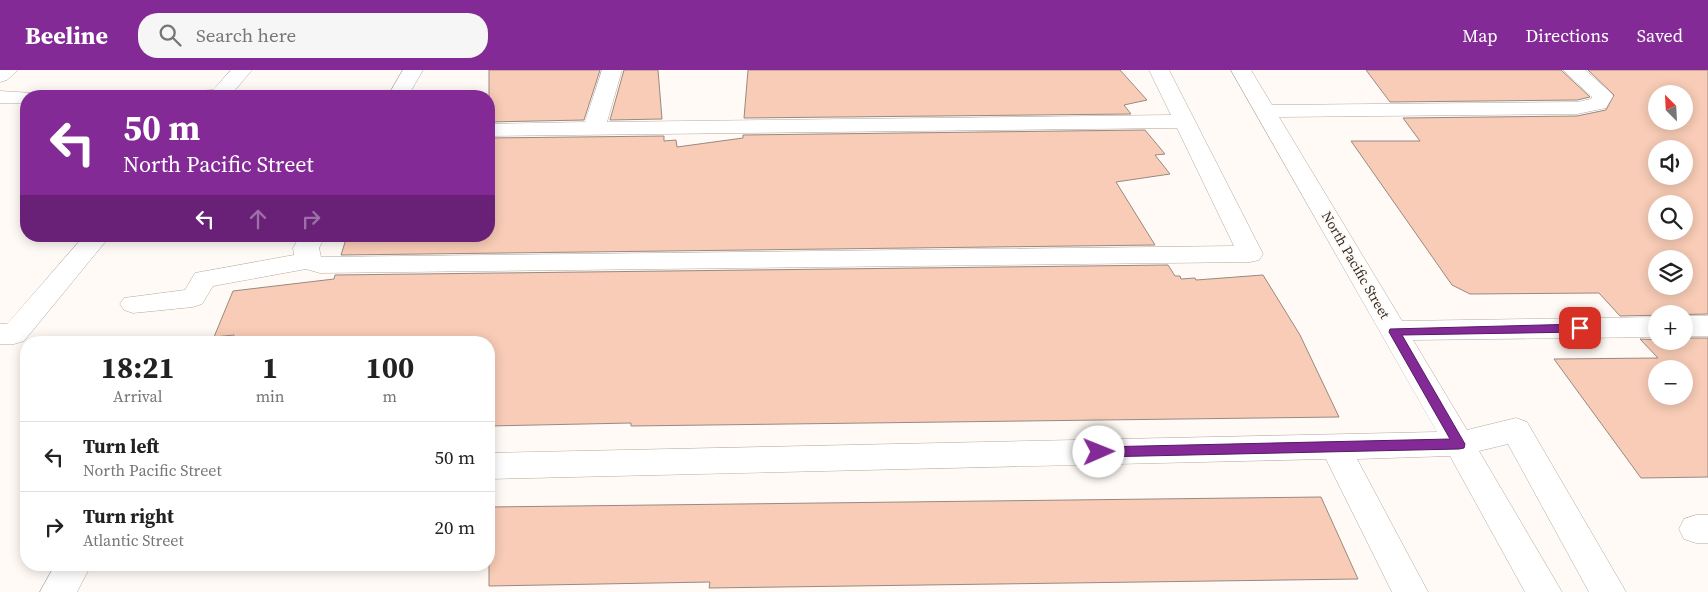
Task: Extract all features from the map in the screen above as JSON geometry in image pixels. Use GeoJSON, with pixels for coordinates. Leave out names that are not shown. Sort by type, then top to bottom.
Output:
{"type":"FeatureCollection","features":[{"type":"Feature","properties":{"kind":"street"},"geometry":{"type":"LineString","coordinates":[[0,76],[8,70]]}},
{"type":"Feature","properties":{"kind":"street"},"geometry":{"type":"LineString","coordinates":[[224,90],[242,70]]}},
{"type":"Feature","properties":{"kind":"street"},"geometry":{"type":"LineString","coordinates":[[401,90],[413,70]]}},
{"type":"Feature","properties":{"kind":"street"},"geometry":{"type":"LineString","coordinates":[[594,128],[612,70]]}},
{"type":"Feature","properties":{"kind":"street"},"geometry":{"type":"LineString","coordinates":[[133,304],[193,298],[204,279],[306,261],[320,265],[1250,254],[1159,70]]}},
{"type":"Feature","properties":{"kind":"street","name":"North Pacific Street"},"geometry":{"type":"LineString","coordinates":[[1241,70],[1544,592]]}},
{"type":"Feature","properties":{"kind":"street"},"geometry":{"type":"LineString","coordinates":[[1265,111],[1568,108],[1599,104],[1604,96],[1573,70]]}},
{"type":"Feature","properties":{"kind":"street"},"geometry":{"type":"LineString","coordinates":[[0,97],[20,97]]}},
{"type":"Feature","properties":{"kind":"street"},"geometry":{"type":"LineString","coordinates":[[495,130],[1184,121]]}},
{"type":"Feature","properties":{"kind":"street"},"geometry":{"type":"LineString","coordinates":[[0,334],[14,334],[93,242]]}},
{"type":"Feature","properties":{"kind":"street"},"geometry":{"type":"LineString","coordinates":[[306,261],[306,248],[310,242]]}},
{"type":"Feature","properties":{"kind":"street"},"geometry":{"type":"LineString","coordinates":[[1693,326],[1708,326]]}},
{"type":"Feature","properties":{"kind":"street"},"geometry":{"type":"LineString","coordinates":[[1394,332],[1648,327]]}},
{"type":"Feature","properties":{"kind":"street"},"geometry":{"type":"LineString","coordinates":[[495,466],[1459,444],[1516,430],[1608,592]]}},
{"type":"Feature","properties":{"kind":"street"},"geometry":{"type":"LineString","coordinates":[[1335,447],[1410,592]]}},
{"type":"Feature","properties":{"kind":"street"},"geometry":{"type":"LineString","coordinates":[[58,592],[70,571]]}},
{"type":"Feature","properties":{"kind":"building"},"geometry":{"type":"Polygon","coordinates":[[[489,70],[600,70],[584,120],[495,122],[495,90],[489,90],[489,70]]]}},
{"type":"Feature","properties":{"kind":"building"},"geometry":{"type":"Polygon","coordinates":[[[624,70],[658,70],[662,119],[610,120],[624,70]]]}},
{"type":"Feature","properties":{"kind":"building"},"geometry":{"type":"Polygon","coordinates":[[[748,70],[1120,70],[1147,100],[1124,105],[1131,114],[744,118],[748,70]]]}},
{"type":"Feature","properties":{"kind":"building"},"geometry":{"type":"Polygon","coordinates":[[[1366,70],[1561,70],[1590,97],[1577,100],[1390,102],[1366,70]]]}},
{"type":"Feature","properties":{"kind":"building"},"geometry":{"type":"Polygon","coordinates":[[[1588,70],[1708,70],[1708,314],[1693,314],[1693,305],[1648,305],[1648,315],[1620,316],[1599,293],[1470,294],[1452,285],[1351,141],[1420,141],[1403,118],[1577,116],[1606,110],[1614,95],[1588,70]]]}},
{"type":"Feature","properties":{"kind":"building"},"geometry":{"type":"Polygon","coordinates":[[[1145,130],[1165,154],[1155,155],[1170,174],[1116,182],[1155,245],[341,255],[345,242],[495,242],[495,138],[664,136],[664,141],[676,140],[677,147],[743,138],[743,135],[1145,130]]]}},
{"type":"Feature","properties":{"kind":"building"},"geometry":{"type":"Polygon","coordinates":[[[1168,265],[1175,276],[1180,276],[1181,279],[1195,278],[1196,280],[1263,275],[1300,335],[1339,417],[631,426],[631,423],[495,426],[495,336],[214,336],[233,291],[334,279],[335,275],[1168,265]]]}},
{"type":"Feature","properties":{"kind":"building"},"geometry":{"type":"Polygon","coordinates":[[[1693,338],[1708,338],[1708,477],[1641,478],[1554,359],[1658,358],[1650,350],[1693,350],[1693,338]]]}},
{"type":"Feature","properties":{"kind":"building"},"geometry":{"type":"Polygon","coordinates":[[[1640,339],[1648,339],[1648,347],[1640,339]]]}},
{"type":"Feature","properties":{"kind":"building"},"geometry":{"type":"Polygon","coordinates":[[[1321,497],[1358,579],[709,588],[710,582],[489,586],[489,571],[495,571],[495,507],[1321,497]]]}},
{"type":"Feature","properties":{"kind":"route"},"geometry":{"type":"LineString","coordinates":[[1099,452],[1459,444],[1394,332],[1580,328]]}}]}
